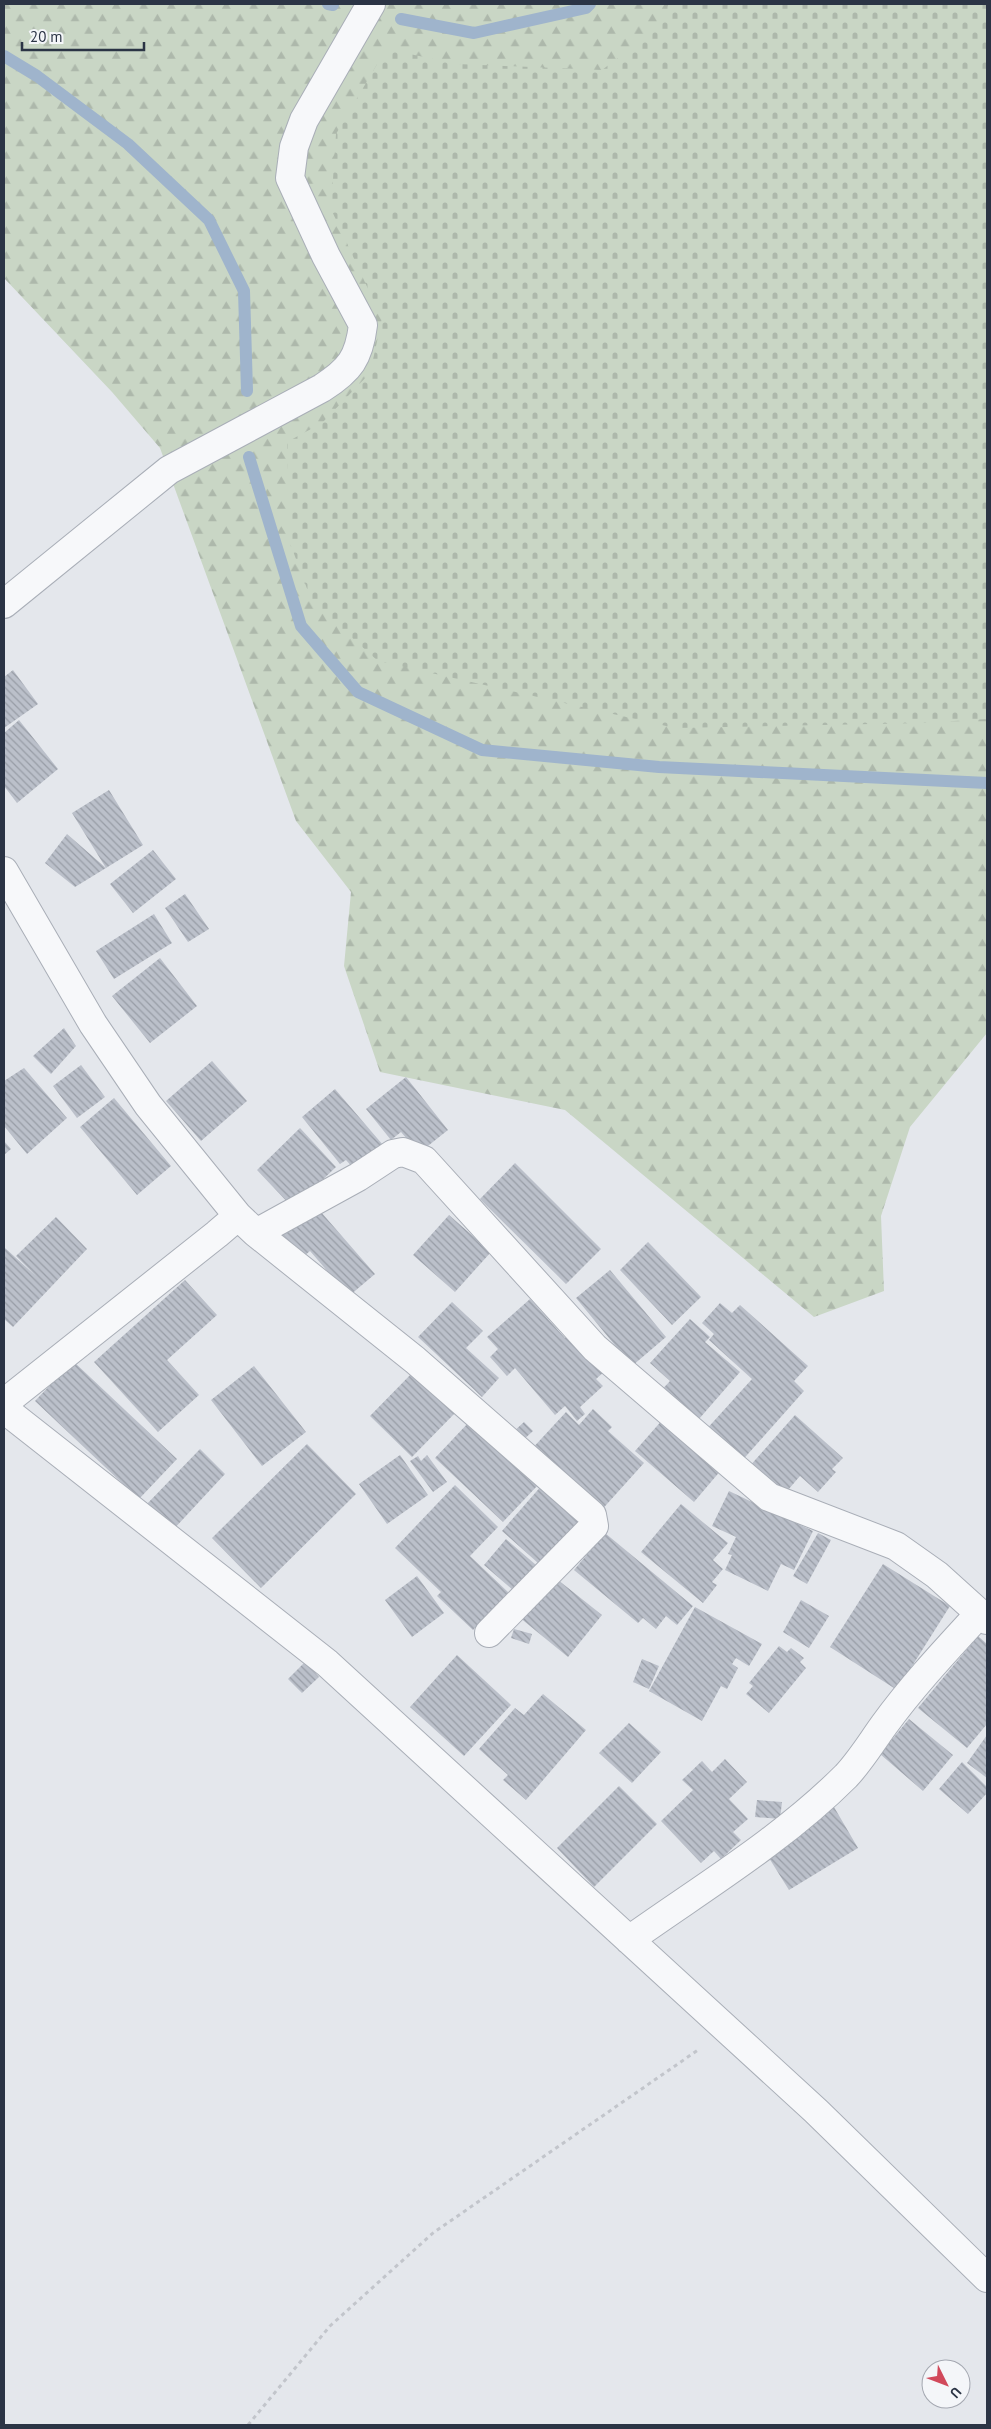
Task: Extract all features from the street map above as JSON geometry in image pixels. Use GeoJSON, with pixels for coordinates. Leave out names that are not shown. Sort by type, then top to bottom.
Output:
{"type":"FeatureCollection","features":[{"type":"Feature","properties":{"kind":"street"},"geometry":{"type":"LineString","coordinates":[[5,602],[169,470],[342,376],[355,358],[364,325],[326,256],[290,178],[294,148],[304,120],[371,4]]}},
{"type":"Feature","properties":{"kind":"street"},"geometry":{"type":"LineString","coordinates":[[4,871],[93,1024],[148,1106],[247,1224],[415,1360],[592,1515],[594,1526],[489,1633]]}},
{"type":"Feature","properties":{"kind":"street"},"geometry":{"type":"LineString","coordinates":[[4,1403],[247,1224],[358,1177],[393,1154],[403,1152],[424,1160],[595,1348],[769,1497],[896,1546],[937,1575],[984,1616],[940,1656],[884,1725],[868,1752],[845,1776],[791,1825],[629,1940]]}},
{"type":"Feature","properties":{"kind":"street"},"geometry":{"type":"LineString","coordinates":[[4,1409],[327,1663],[816,2111],[987,2278]]}},
{"type":"Feature","properties":{"kind":"path"},"geometry":{"type":"LineString","coordinates":[[248,2425],[330,2326],[433,2233],[727,2030]]}},
{"type":"Feature","properties":{"kind":"green space"},"geometry":{"type":"Polygon","coordinates":[[[4,4],[987,4],[987,1033],[910,1127],[881,1216],[884,1291],[814,1317],[565,1110],[380,1072],[344,966],[351,892],[296,821],[160,448],[112,392],[4,278],[4,4]]]}},
{"type":"Feature","properties":{"kind":"green space"},"geometry":{"type":"Polygon","coordinates":[[[669,4],[987,4],[987,719],[921,723],[675,728],[378,661],[312,602],[290,543],[287,442],[322,423],[370,373],[382,319],[331,209],[336,134],[386,49],[457,64],[602,70],[647,36],[669,4]]]}},
{"type":"Feature","properties":{"kind":"building"},"geometry":{"type":"Polygon","coordinates":[[[13,670],[38,704],[4,728],[4,677],[13,670]]]}},
{"type":"Feature","properties":{"kind":"building"},"geometry":{"type":"Polygon","coordinates":[[[19,720],[58,769],[17,803],[4,786],[4,733],[19,720]]]}},
{"type":"Feature","properties":{"kind":"building"},"geometry":{"type":"Polygon","coordinates":[[[109,790],[143,845],[106,868],[72,813],[109,790]]]}},
{"type":"Feature","properties":{"kind":"building"},"geometry":{"type":"Polygon","coordinates":[[[67,834],[106,868],[75,887],[45,863],[67,834]]]}},
{"type":"Feature","properties":{"kind":"building"},"geometry":{"type":"Polygon","coordinates":[[[153,850],[176,879],[133,913],[110,884],[153,850]]]}},
{"type":"Feature","properties":{"kind":"building"},"geometry":{"type":"Polygon","coordinates":[[[185,894],[209,929],[188,942],[165,908],[185,894]]]}},
{"type":"Feature","properties":{"kind":"building"},"geometry":{"type":"Polygon","coordinates":[[[154,914],[172,943],[114,979],[96,951],[154,914]]]}},
{"type":"Feature","properties":{"kind":"building"},"geometry":{"type":"Polygon","coordinates":[[[160,958],[197,1006],[150,1043],[112,996],[160,958]]]}},
{"type":"Feature","properties":{"kind":"building"},"geometry":{"type":"Polygon","coordinates":[[[64,1028],[76,1046],[51,1074],[33,1056],[64,1028]]]}},
{"type":"Feature","properties":{"kind":"building"},"geometry":{"type":"Polygon","coordinates":[[[212,1061],[247,1101],[201,1141],[166,1101],[212,1061]]]}},
{"type":"Feature","properties":{"kind":"building"},"geometry":{"type":"Polygon","coordinates":[[[81,1065],[105,1097],[77,1118],[53,1086],[81,1065]]]}},
{"type":"Feature","properties":{"kind":"building"},"geometry":{"type":"Polygon","coordinates":[[[24,1068],[67,1118],[27,1154],[4,1126],[4,1081],[24,1068]]]}},
{"type":"Feature","properties":{"kind":"building"},"geometry":{"type":"Polygon","coordinates":[[[406,1077],[448,1130],[419,1153],[401,1132],[391,1140],[366,1109],[406,1077]]]}},
{"type":"Feature","properties":{"kind":"building"},"geometry":{"type":"Polygon","coordinates":[[[335,1089],[383,1145],[354,1169],[346,1160],[340,1164],[302,1117],[335,1089]]]}},
{"type":"Feature","properties":{"kind":"building"},"geometry":{"type":"Polygon","coordinates":[[[114,1098],[171,1166],[137,1195],[80,1127],[114,1098]]]}},
{"type":"Feature","properties":{"kind":"building"},"geometry":{"type":"Polygon","coordinates":[[[300,1128],[336,1167],[293,1208],[257,1170],[300,1128]]]}},
{"type":"Feature","properties":{"kind":"building"},"geometry":{"type":"Polygon","coordinates":[[[4,1141],[11,1149],[4,1155],[4,1141]]]}},
{"type":"Feature","properties":{"kind":"building"},"geometry":{"type":"Polygon","coordinates":[[[515,1163],[601,1249],[566,1284],[480,1199],[515,1163]]]}},
{"type":"Feature","properties":{"kind":"building"},"geometry":{"type":"Polygon","coordinates":[[[314,1204],[375,1274],[349,1296],[310,1251],[303,1257],[281,1233],[314,1204]]]}},
{"type":"Feature","properties":{"kind":"building"},"geometry":{"type":"Polygon","coordinates":[[[449,1215],[491,1252],[455,1292],[413,1255],[449,1215]]]}},
{"type":"Feature","properties":{"kind":"building"},"geometry":{"type":"Polygon","coordinates":[[[56,1217],[87,1249],[13,1327],[4,1319],[4,1250],[5,1248],[36,1276],[16,1256],[56,1217]]]}},
{"type":"Feature","properties":{"kind":"building"},"geometry":{"type":"Polygon","coordinates":[[[648,1242],[701,1297],[672,1325],[620,1270],[648,1242]]]}},
{"type":"Feature","properties":{"kind":"building"},"geometry":{"type":"Polygon","coordinates":[[[610,1270],[666,1337],[632,1366],[576,1298],[610,1270]]]}},
{"type":"Feature","properties":{"kind":"building"},"geometry":{"type":"Polygon","coordinates":[[[185,1280],[217,1315],[167,1360],[199,1395],[158,1432],[94,1362],[185,1280]]]}},
{"type":"Feature","properties":{"kind":"building"},"geometry":{"type":"Polygon","coordinates":[[[530,1299],[565,1338],[571,1333],[605,1371],[596,1379],[603,1386],[580,1407],[585,1414],[577,1421],[565,1406],[555,1415],[515,1368],[507,1376],[490,1357],[498,1349],[487,1337],[530,1299]]]}},
{"type":"Feature","properties":{"kind":"building"},"geometry":{"type":"Polygon","coordinates":[[[452,1302],[483,1331],[466,1348],[499,1378],[482,1397],[418,1337],[452,1302]]]}},
{"type":"Feature","properties":{"kind":"building"},"geometry":{"type":"Polygon","coordinates":[[[720,1303],[732,1313],[740,1305],[808,1366],[794,1381],[804,1391],[739,1464],[704,1432],[752,1379],[709,1340],[714,1334],[702,1323],[720,1303]]]}},
{"type":"Feature","properties":{"kind":"building"},"geometry":{"type":"Polygon","coordinates":[[[690,1319],[710,1337],[705,1342],[740,1372],[692,1427],[656,1396],[670,1381],[650,1363],[690,1319]]]}},
{"type":"Feature","properties":{"kind":"building"},"geometry":{"type":"Polygon","coordinates":[[[73,1361],[177,1459],[139,1499],[35,1401],[73,1361]]]}},
{"type":"Feature","properties":{"kind":"building"},"geometry":{"type":"Polygon","coordinates":[[[254,1366],[306,1432],[262,1466],[211,1400],[254,1366]]]}},
{"type":"Feature","properties":{"kind":"building"},"geometry":{"type":"Polygon","coordinates":[[[414,1371],[456,1412],[412,1457],[370,1416],[414,1371]]]}},
{"type":"Feature","properties":{"kind":"building"},"geometry":{"type":"Polygon","coordinates":[[[593,1409],[612,1427],[608,1431],[644,1463],[598,1514],[529,1452],[566,1412],[579,1425],[593,1409]]]}},
{"type":"Feature","properties":{"kind":"building"},"geometry":{"type":"Polygon","coordinates":[[[795,1415],[843,1458],[832,1469],[836,1472],[818,1492],[800,1476],[782,1497],[748,1468],[795,1415]]]}},
{"type":"Feature","properties":{"kind":"building"},"geometry":{"type":"Polygon","coordinates":[[[664,1418],[722,1469],[694,1502],[635,1451],[664,1418]]]}},
{"type":"Feature","properties":{"kind":"building"},"geometry":{"type":"Polygon","coordinates":[[[470,1421],[538,1485],[503,1522],[435,1458],[470,1421]]]}},
{"type":"Feature","properties":{"kind":"building"},"geometry":{"type":"Polygon","coordinates":[[[524,1422],[533,1431],[521,1442],[512,1433],[524,1422]]]}},
{"type":"Feature","properties":{"kind":"building"},"geometry":{"type":"Polygon","coordinates":[[[307,1444],[356,1494],[261,1588],[212,1538],[307,1444]]]}},
{"type":"Feature","properties":{"kind":"building"},"geometry":{"type":"Polygon","coordinates":[[[200,1449],[225,1474],[172,1531],[146,1505],[200,1449]]]}},
{"type":"Feature","properties":{"kind":"building"},"geometry":{"type":"Polygon","coordinates":[[[400,1455],[428,1495],[387,1524],[359,1484],[400,1455]]]}},
{"type":"Feature","properties":{"kind":"building"},"geometry":{"type":"Polygon","coordinates":[[[427,1455],[447,1482],[433,1492],[410,1461],[418,1456],[421,1461],[427,1455]]]}},
{"type":"Feature","properties":{"kind":"building"},"geometry":{"type":"Polygon","coordinates":[[[543,1484],[589,1524],[547,1571],[502,1531],[543,1484]]]}},
{"type":"Feature","properties":{"kind":"building"},"geometry":{"type":"Polygon","coordinates":[[[455,1485],[498,1527],[470,1556],[509,1593],[473,1630],[437,1596],[441,1592],[395,1548],[455,1485]]]}},
{"type":"Feature","properties":{"kind":"building"},"geometry":{"type":"Polygon","coordinates":[[[729,1491],[813,1531],[794,1570],[781,1564],[768,1591],[725,1570],[732,1555],[728,1554],[736,1537],[712,1526],[729,1491]]]}},
{"type":"Feature","properties":{"kind":"building"},"geometry":{"type":"Polygon","coordinates":[[[681,1504],[728,1543],[713,1560],[723,1569],[712,1582],[717,1585],[703,1603],[641,1552],[681,1504]]]}},
{"type":"Feature","properties":{"kind":"building"},"geometry":{"type":"Polygon","coordinates":[[[605,1533],[693,1606],[677,1625],[666,1616],[656,1629],[643,1618],[638,1623],[574,1570],[605,1533]]]}},
{"type":"Feature","properties":{"kind":"building"},"geometry":{"type":"Polygon","coordinates":[[[818,1533],[831,1540],[807,1584],[793,1576],[818,1533]]]}},
{"type":"Feature","properties":{"kind":"building"},"geometry":{"type":"Polygon","coordinates":[[[506,1539],[536,1565],[513,1590],[484,1565],[506,1539]]]}},
{"type":"Feature","properties":{"kind":"building"},"geometry":{"type":"Polygon","coordinates":[[[883,1564],[950,1606],[897,1690],[830,1647],[883,1564]]]}},
{"type":"Feature","properties":{"kind":"building"},"geometry":{"type":"Polygon","coordinates":[[[417,1576],[444,1613],[412,1637],[385,1600],[417,1576]]]}},
{"type":"Feature","properties":{"kind":"building"},"geometry":{"type":"Polygon","coordinates":[[[553,1576],[602,1615],[568,1657],[519,1617],[553,1576]]]}},
{"type":"Feature","properties":{"kind":"building"},"geometry":{"type":"Polygon","coordinates":[[[801,1600],[829,1616],[809,1648],[783,1632],[801,1600]]]}},
{"type":"Feature","properties":{"kind":"building"},"geometry":{"type":"Polygon","coordinates":[[[695,1607],[762,1644],[749,1666],[736,1658],[732,1664],[738,1668],[727,1689],[721,1686],[702,1721],[649,1691],[695,1607]]]}},
{"type":"Feature","properties":{"kind":"building"},"geometry":{"type":"Polygon","coordinates":[[[514,1629],[532,1634],[529,1644],[511,1638],[514,1629]]]}},
{"type":"Feature","properties":{"kind":"building"},"geometry":{"type":"Polygon","coordinates":[[[978,1636],[987,1644],[987,1724],[967,1748],[918,1708],[978,1636]]]}},
{"type":"Feature","properties":{"kind":"building"},"geometry":{"type":"Polygon","coordinates":[[[779,1646],[787,1652],[791,1648],[804,1658],[800,1662],[806,1668],[769,1713],[746,1694],[753,1686],[749,1683],[779,1646]]]}},
{"type":"Feature","properties":{"kind":"building"},"geometry":{"type":"Polygon","coordinates":[[[457,1655],[511,1705],[464,1756],[410,1707],[457,1655]]]}},
{"type":"Feature","properties":{"kind":"building"},"geometry":{"type":"Polygon","coordinates":[[[642,1659],[659,1666],[649,1689],[633,1682],[642,1659]]]}},
{"type":"Feature","properties":{"kind":"building"},"geometry":{"type":"Polygon","coordinates":[[[305,1662],[319,1677],[302,1693],[288,1679],[305,1662]]]}},
{"type":"Feature","properties":{"kind":"building"},"geometry":{"type":"Polygon","coordinates":[[[543,1694],[586,1730],[526,1800],[503,1780],[508,1775],[479,1749],[515,1708],[524,1715],[543,1694]]]}},
{"type":"Feature","properties":{"kind":"building"},"geometry":{"type":"Polygon","coordinates":[[[909,1719],[953,1755],[923,1791],[880,1754],[909,1719]]]}},
{"type":"Feature","properties":{"kind":"building"},"geometry":{"type":"Polygon","coordinates":[[[629,1723],[661,1752],[632,1783],[599,1753],[629,1723]]]}},
{"type":"Feature","properties":{"kind":"building"},"geometry":{"type":"Polygon","coordinates":[[[987,1735],[987,1778],[967,1763],[987,1735]]]}},
{"type":"Feature","properties":{"kind":"building"},"geometry":{"type":"Polygon","coordinates":[[[725,1759],[747,1782],[729,1799],[748,1819],[733,1832],[741,1840],[721,1859],[714,1851],[701,1863],[661,1821],[693,1790],[682,1780],[702,1761],[712,1772],[725,1759]]]}},
{"type":"Feature","properties":{"kind":"building"},"geometry":{"type":"Polygon","coordinates":[[[962,1762],[987,1787],[987,1793],[968,1814],[939,1789],[962,1762]]]}},
{"type":"Feature","properties":{"kind":"building"},"geometry":{"type":"Polygon","coordinates":[[[619,1786],[657,1824],[594,1887],[557,1848],[619,1786]]]}},
{"type":"Feature","properties":{"kind":"building"},"geometry":{"type":"Polygon","coordinates":[[[757,1800],[782,1802],[780,1819],[755,1817],[757,1800]]]}},
{"type":"Feature","properties":{"kind":"building"},"geometry":{"type":"Polygon","coordinates":[[[834,1807],[858,1848],[789,1890],[764,1850],[834,1807]]]}},
{"type":"Feature","properties":{"kind":"waterway"},"geometry":{"type":"LineString","coordinates":[[328,4],[333,5]]}},
{"type":"Feature","properties":{"kind":"waterway"},"geometry":{"type":"LineString","coordinates":[[401,19],[474,33],[586,8],[590,4]]}},
{"type":"Feature","properties":{"kind":"waterway"},"geometry":{"type":"LineString","coordinates":[[4,56],[37,76],[128,144],[209,220],[244,291],[247,391]]}},
{"type":"Feature","properties":{"kind":"waterway"},"geometry":{"type":"LineString","coordinates":[[249,457],[301,626],[358,692],[482,750],[659,767],[987,783]]}}]}
